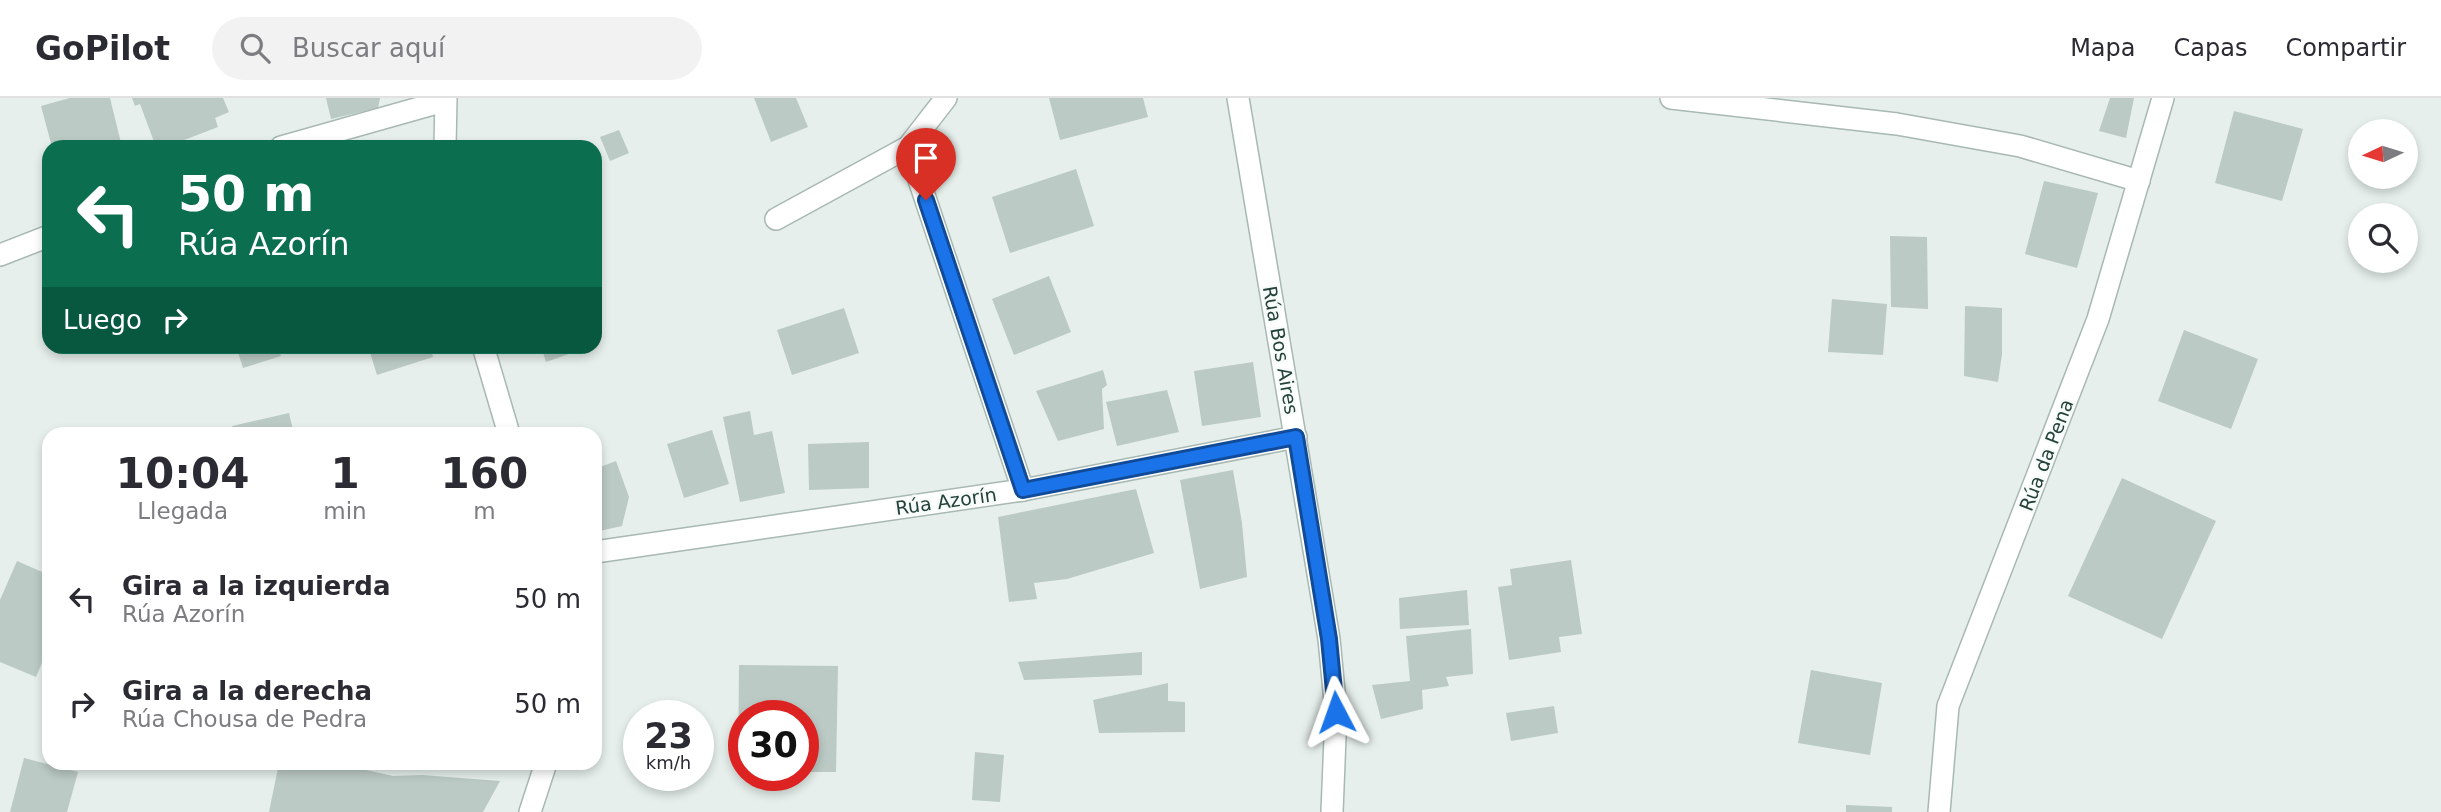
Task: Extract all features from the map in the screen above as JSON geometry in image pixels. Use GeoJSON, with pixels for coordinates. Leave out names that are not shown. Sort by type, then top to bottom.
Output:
{"type":"FeatureCollection","features":[{"type":"Feature","properties":{"kind":"street"},"geometry":{"type":"LineString","coordinates":[[776,219],[908,148],[946,98]]}},
{"type":"Feature","properties":{"kind":"street","name":"Rúa Bos Aires"},"geometry":{"type":"LineString","coordinates":[[1238,98],[1334,679],[1337,748],[1332,812]]}},
{"type":"Feature","properties":{"kind":"street"},"geometry":{"type":"LineString","coordinates":[[1671,98],[1897,124],[2020,146],[2139,181]]}},
{"type":"Feature","properties":{"kind":"street","name":"Rúa da Pena"},"geometry":{"type":"LineString","coordinates":[[1939,812],[1948,706],[2098,319],[2164,98]]}},
{"type":"Feature","properties":{"kind":"street"},"geometry":{"type":"LineString","coordinates":[[305,140],[445,100],[445,140]]}},
{"type":"Feature","properties":{"kind":"street"},"geometry":{"type":"LineString","coordinates":[[908,148],[1023,490]]}},
{"type":"Feature","properties":{"kind":"street"},"geometry":{"type":"LineString","coordinates":[[0,254],[42,239]]}},
{"type":"Feature","properties":{"kind":"street"},"geometry":{"type":"LineString","coordinates":[[485,354],[507,427]]}},
{"type":"Feature","properties":{"kind":"street","name":"Rúa Azorín"},"geometry":{"type":"LineString","coordinates":[[602,551],[1023,490],[1296,437]]}},
{"type":"Feature","properties":{"kind":"street"},"geometry":{"type":"LineString","coordinates":[[530,812],[543,770]]}},
{"type":"Feature","properties":{"kind":"building"},"geometry":{"type":"Polygon","coordinates":[[[70,98],[110,98],[120,140],[50,140],[41,106],[70,98]]]}},
{"type":"Feature","properties":{"kind":"building"},"geometry":{"type":"Polygon","coordinates":[[[132,98],[223,98],[229,112],[215,118],[218,127],[184,140],[153,140],[140,104],[135,106],[132,98]]]}},
{"type":"Feature","properties":{"kind":"building"},"geometry":{"type":"Polygon","coordinates":[[[326,98],[380,98],[378,108],[331,119],[326,98]]]}},
{"type":"Feature","properties":{"kind":"building"},"geometry":{"type":"Polygon","coordinates":[[[754,98],[796,98],[808,127],[771,142],[754,98]]]}},
{"type":"Feature","properties":{"kind":"building"},"geometry":{"type":"Polygon","coordinates":[[[1049,98],[1143,98],[1148,117],[1060,140],[1049,98]]]}},
{"type":"Feature","properties":{"kind":"building"},"geometry":{"type":"Polygon","coordinates":[[[2110,98],[2134,98],[2126,138],[2099,131],[2110,98]]]}},
{"type":"Feature","properties":{"kind":"building"},"geometry":{"type":"Polygon","coordinates":[[[2234,111],[2303,129],[2282,201],[2215,183],[2234,111]]]}},
{"type":"Feature","properties":{"kind":"building"},"geometry":{"type":"Polygon","coordinates":[[[619,130],[629,153],[610,161],[600,137],[619,130]]]}},
{"type":"Feature","properties":{"kind":"building"},"geometry":{"type":"Polygon","coordinates":[[[1076,169],[1094,226],[1010,253],[992,197],[1076,169]]]}},
{"type":"Feature","properties":{"kind":"building"},"geometry":{"type":"Polygon","coordinates":[[[2044,181],[2098,193],[2077,268],[2025,254],[2044,181]]]}},
{"type":"Feature","properties":{"kind":"building"},"geometry":{"type":"Polygon","coordinates":[[[1890,236],[1927,237],[1928,309],[1891,307],[1890,236]]]}},
{"type":"Feature","properties":{"kind":"building"},"geometry":{"type":"Polygon","coordinates":[[[1049,276],[1071,332],[1014,355],[992,299],[1049,276]]]}},
{"type":"Feature","properties":{"kind":"building"},"geometry":{"type":"Polygon","coordinates":[[[1832,299],[1887,304],[1883,355],[1828,352],[1832,299]]]}},
{"type":"Feature","properties":{"kind":"building"},"geometry":{"type":"Polygon","coordinates":[[[1965,306],[2002,308],[2002,354],[1998,382],[1964,376],[1965,306]]]}},
{"type":"Feature","properties":{"kind":"building"},"geometry":{"type":"Polygon","coordinates":[[[844,308],[859,353],[792,375],[777,330],[844,308]]]}},
{"type":"Feature","properties":{"kind":"building"},"geometry":{"type":"Polygon","coordinates":[[[2184,330],[2258,359],[2231,429],[2158,401],[2184,330]]]}},
{"type":"Feature","properties":{"kind":"building"},"geometry":{"type":"Polygon","coordinates":[[[239,354],[281,356],[243,368],[239,354]]]}},
{"type":"Feature","properties":{"kind":"building"},"geometry":{"type":"Polygon","coordinates":[[[370,354],[432,354],[433,357],[377,375],[370,354]]]}},
{"type":"Feature","properties":{"kind":"building"},"geometry":{"type":"Polygon","coordinates":[[[544,354],[569,354],[546,362],[544,354]]]}},
{"type":"Feature","properties":{"kind":"building"},"geometry":{"type":"Polygon","coordinates":[[[1253,362],[1261,417],[1202,426],[1194,371],[1253,362]]]}},
{"type":"Feature","properties":{"kind":"building"},"geometry":{"type":"Polygon","coordinates":[[[1103,370],[1107,385],[1102,389],[1104,429],[1058,441],[1036,391],[1103,370]]]}},
{"type":"Feature","properties":{"kind":"building"},"geometry":{"type":"Polygon","coordinates":[[[1167,390],[1179,432],[1117,446],[1106,402],[1167,390]]]}},
{"type":"Feature","properties":{"kind":"building"},"geometry":{"type":"Polygon","coordinates":[[[750,411],[754,435],[772,431],[785,493],[740,502],[723,417],[750,411]]]}},
{"type":"Feature","properties":{"kind":"building"},"geometry":{"type":"Polygon","coordinates":[[[289,413],[292,427],[232,427],[289,413]]]}},
{"type":"Feature","properties":{"kind":"building"},"geometry":{"type":"Polygon","coordinates":[[[712,430],[729,484],[684,498],[667,444],[712,430]]]}},
{"type":"Feature","properties":{"kind":"building"},"geometry":{"type":"Polygon","coordinates":[[[869,442],[869,488],[809,490],[808,444],[869,442]]]}},
{"type":"Feature","properties":{"kind":"building"},"geometry":{"type":"Polygon","coordinates":[[[616,461],[629,497],[622,526],[602,530],[602,466],[616,461]]]}},
{"type":"Feature","properties":{"kind":"building"},"geometry":{"type":"Polygon","coordinates":[[[1233,470],[1247,577],[1200,589],[1180,480],[1233,470]]]}},
{"type":"Feature","properties":{"kind":"building"},"geometry":{"type":"Polygon","coordinates":[[[2122,478],[2216,521],[2162,639],[2068,596],[2122,478]]]}},
{"type":"Feature","properties":{"kind":"building"},"geometry":{"type":"Polygon","coordinates":[[[1136,489],[1154,553],[1067,579],[1034,583],[1037,599],[1009,602],[998,517],[1136,489]]]}},
{"type":"Feature","properties":{"kind":"building"},"geometry":{"type":"Polygon","coordinates":[[[1571,560],[1582,634],[1559,637],[1561,652],[1509,660],[1498,587],[1512,585],[1510,569],[1571,560]]]}},
{"type":"Feature","properties":{"kind":"building"},"geometry":{"type":"Polygon","coordinates":[[[17,561],[42,572],[42,663],[36,677],[0,662],[0,600],[17,561]]]}},
{"type":"Feature","properties":{"kind":"building"},"geometry":{"type":"Polygon","coordinates":[[[1467,590],[1469,625],[1400,629],[1399,598],[1467,590]]]}},
{"type":"Feature","properties":{"kind":"building"},"geometry":{"type":"Polygon","coordinates":[[[1471,629],[1473,674],[1446,677],[1449,686],[1422,690],[1423,709],[1381,719],[1372,685],[1410,681],[1406,636],[1471,629]]]}},
{"type":"Feature","properties":{"kind":"building"},"geometry":{"type":"Polygon","coordinates":[[[1142,652],[1142,675],[1024,680],[1018,662],[1142,652]]]}},
{"type":"Feature","properties":{"kind":"building"},"geometry":{"type":"Polygon","coordinates":[[[739,665],[838,666],[836,772],[819,772],[819,700],[739,700],[739,665]]]}},
{"type":"Feature","properties":{"kind":"building"},"geometry":{"type":"Polygon","coordinates":[[[1811,670],[1882,683],[1870,755],[1798,743],[1811,670]]]}},
{"type":"Feature","properties":{"kind":"building"},"geometry":{"type":"Polygon","coordinates":[[[1168,683],[1168,701],[1185,702],[1185,732],[1099,733],[1093,700],[1168,683]]]}},
{"type":"Feature","properties":{"kind":"building"},"geometry":{"type":"Polygon","coordinates":[[[1554,706],[1558,733],[1511,741],[1506,713],[1554,706]]]}},
{"type":"Feature","properties":{"kind":"building"},"geometry":{"type":"Polygon","coordinates":[[[975,752],[1004,755],[1000,802],[972,800],[975,752]]]}},
{"type":"Feature","properties":{"kind":"building"},"geometry":{"type":"Polygon","coordinates":[[[24,758],[42,763],[42,770],[78,772],[67,812],[10,812],[24,758]]]}},
{"type":"Feature","properties":{"kind":"building"},"geometry":{"type":"Polygon","coordinates":[[[278,770],[366,770],[393,776],[422,775],[500,781],[483,812],[269,812],[278,770]]]}},
{"type":"Feature","properties":{"kind":"building"},"geometry":{"type":"Polygon","coordinates":[[[1846,805],[1892,807],[1892,812],[1846,812],[1846,805]]]}},
{"type":"Feature","properties":{"kind":"route"},"geometry":{"type":"LineString","coordinates":[[926,200],[1023,490],[1296,437],[1329,639],[1336,712]]}}]}
